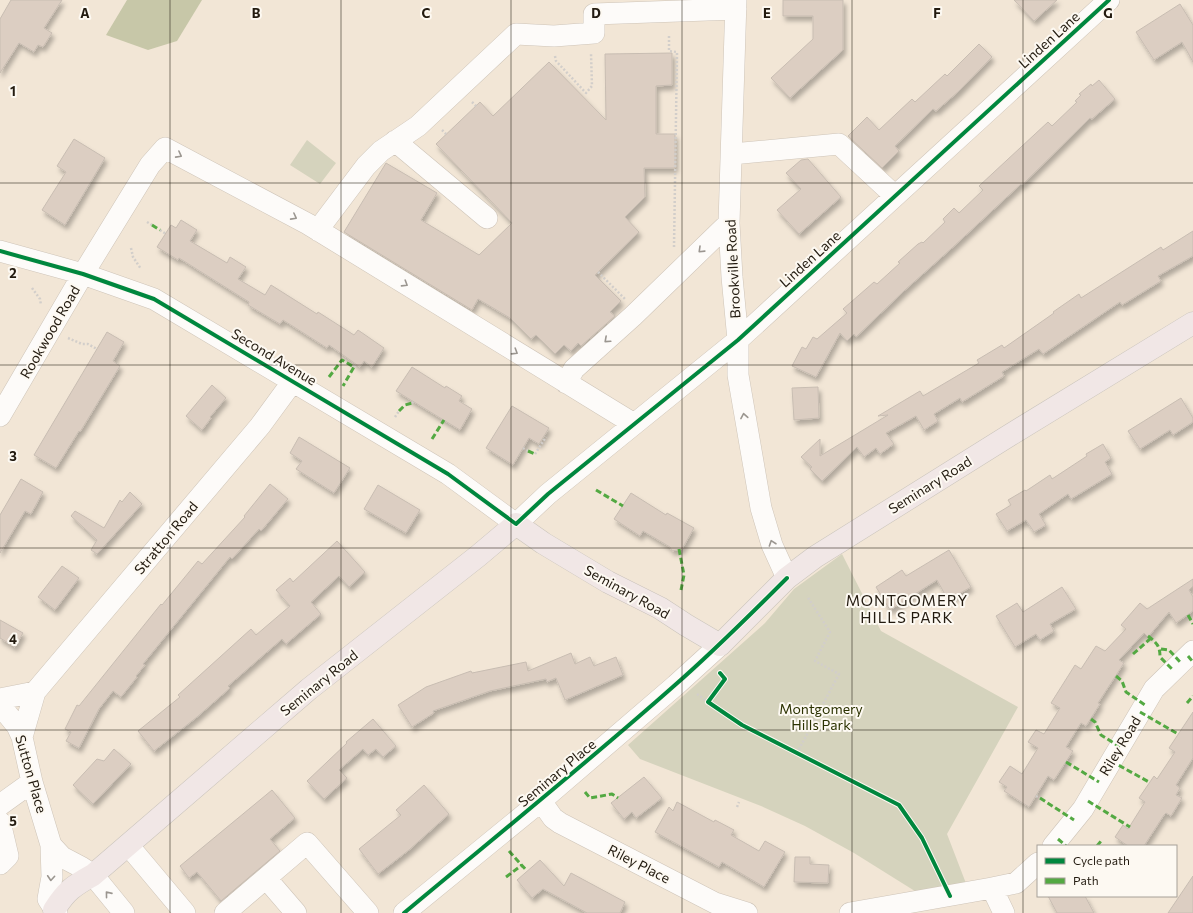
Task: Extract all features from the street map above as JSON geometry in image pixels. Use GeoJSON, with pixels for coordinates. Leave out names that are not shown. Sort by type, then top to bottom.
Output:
{"type":"FeatureCollection","features":[{"type":"Feature","properties":{"kind":"main road","name":"Seminary Road"},"geometry":{"type":"LineString","coordinates":[[53,912],[82,896],[93,875],[309,689],[478,556],[516,524],[543,543],[608,582],[660,608],[720,645],[787,578],[815,557],[1193,323]]}},
{"type":"Feature","properties":{"kind":"street","name":"Linden Lane"},"geometry":{"type":"LineString","coordinates":[[516,524],[548,494],[587,464],[738,340],[1109,0]]}},
{"type":"Feature","properties":{"kind":"street"},"geometry":{"type":"LineString","coordinates":[[634,424],[319,231],[320,227],[366,166],[381,151],[418,126],[516,34],[554,36],[594,33],[594,14],[602,7],[736,4]]}},
{"type":"Feature","properties":{"kind":"street","name":"Brookville Road"},"geometry":{"type":"LineString","coordinates":[[736,4],[729,223],[738,340],[738,376],[761,508],[772,545],[787,578]]}},
{"type":"Feature","properties":{"kind":"street"},"geometry":{"type":"LineString","coordinates":[[395,141],[487,218]]}},
{"type":"Feature","properties":{"kind":"street"},"geometry":{"type":"LineString","coordinates":[[732,154],[839,144],[895,196]]}},
{"type":"Feature","properties":{"kind":"street","name":"Rookwood Road"},"geometry":{"type":"LineString","coordinates":[[0,416],[83,274],[150,165],[165,148],[319,231]]}},
{"type":"Feature","properties":{"kind":"street"},"geometry":{"type":"LineString","coordinates":[[566,383],[574,369],[633,316],[729,223]]}},
{"type":"Feature","properties":{"kind":"street","name":"Second Avenue"},"geometry":{"type":"LineString","coordinates":[[0,251],[83,274],[154,298],[448,474],[516,524]]}},
{"type":"Feature","properties":{"kind":"street","name":"Stratton Road"},"geometry":{"type":"LineString","coordinates":[[22,737],[36,692],[260,426],[293,381]]}},
{"type":"Feature","properties":{"kind":"street","name":"Seminary Place"},"geometry":{"type":"LineString","coordinates":[[404,913],[541,801],[676,685],[720,645]]}},
{"type":"Feature","properties":{"kind":"street","name":"Riley Road"},"geometry":{"type":"LineString","coordinates":[[1054,845],[1083,809],[1154,689],[1193,650]]}},
{"type":"Feature","properties":{"kind":"street"},"geometry":{"type":"LineString","coordinates":[[0,699],[36,692]]}},
{"type":"Feature","properties":{"kind":"street","name":"Sutton Place"},"geometry":{"type":"LineString","coordinates":[[0,708],[17,726],[22,737],[32,782],[51,845],[52,877],[48,899],[53,912]]}},
{"type":"Feature","properties":{"kind":"street"},"geometry":{"type":"LineString","coordinates":[[0,805],[32,782]]}},
{"type":"Feature","properties":{"kind":"street","name":"Riley Place"},"geometry":{"type":"LineString","coordinates":[[541,801],[553,818],[560,823],[715,903],[747,913]]}},
{"type":"Feature","properties":{"kind":"street"},"geometry":{"type":"LineString","coordinates":[[0,822],[8,856],[0,864]]}},
{"type":"Feature","properties":{"kind":"street"},"geometry":{"type":"LineString","coordinates":[[225,913],[307,843],[368,913]]}},
{"type":"Feature","properties":{"kind":"street","name":"Sutton Place"},"geometry":{"type":"LineString","coordinates":[[51,845],[62,857],[93,875],[124,913]]}},
{"type":"Feature","properties":{"kind":"street"},"geometry":{"type":"LineString","coordinates":[[128,845],[185,913]]}},
{"type":"Feature","properties":{"kind":"street"},"geometry":{"type":"LineString","coordinates":[[850,913],[1016,883],[1037,864]]}},
{"type":"Feature","properties":{"kind":"street"},"geometry":{"type":"LineString","coordinates":[[271,884],[296,913]]}},
{"type":"Feature","properties":{"kind":"street"},"geometry":{"type":"LineString","coordinates":[[992,888],[1004,913]]}},
{"type":"Feature","properties":{"kind":"path"},"geometry":{"type":"LineString","coordinates":[[554,36],[556,61],[586,93],[592,86],[591,48]]}},
{"type":"Feature","properties":{"kind":"path"},"geometry":{"type":"LineString","coordinates":[[669,36],[669,51],[678,52],[674,254]]}},
{"type":"Feature","properties":{"kind":"path"},"geometry":{"type":"LineString","coordinates":[[147,222],[152,225]]}},
{"type":"Feature","properties":{"kind":"path"},"geometry":{"type":"LineString","coordinates":[[160,230],[166,234]]}},
{"type":"Feature","properties":{"kind":"path"},"geometry":{"type":"LineString","coordinates":[[131,248],[133,257],[141,269]]}},
{"type":"Feature","properties":{"kind":"path"},"geometry":{"type":"LineString","coordinates":[[598,272],[630,304]]}},
{"type":"Feature","properties":{"kind":"path"},"geometry":{"type":"LineString","coordinates":[[32,288],[40,299],[42,309]]}},
{"type":"Feature","properties":{"kind":"path"},"geometry":{"type":"LineString","coordinates":[[74,342],[88,344],[97,349]]}},
{"type":"Feature","properties":{"kind":"path"},"geometry":{"type":"LineString","coordinates":[[395,417],[399,411]]}},
{"type":"Feature","properties":{"kind":"path"},"geometry":{"type":"LineString","coordinates":[[535,454],[546,437]]}},
{"type":"Feature","properties":{"kind":"path"},"geometry":{"type":"LineString","coordinates":[[523,448],[528,450]]}},
{"type":"Feature","properties":{"kind":"path"},"geometry":{"type":"LineString","coordinates":[[797,753],[839,674],[815,661],[830,632],[807,596]]}},
{"type":"Feature","properties":{"kind":"path"},"geometry":{"type":"LineString","coordinates":[[697,694],[713,706]]}},
{"type":"Feature","properties":{"kind":"path"},"geometry":{"type":"LineString","coordinates":[[708,702],[712,697]]}},
{"type":"Feature","properties":{"kind":"path"},"geometry":{"type":"LineString","coordinates":[[792,750],[803,756]]}},
{"type":"Feature","properties":{"kind":"path"},"geometry":{"type":"LineString","coordinates":[[1036,796],[1040,798]]}},
{"type":"Feature","properties":{"kind":"path"},"geometry":{"type":"LineString","coordinates":[[737,807],[739,802]]}},
{"type":"Feature","properties":{"kind":"green space"},"geometry":{"type":"Polygon","coordinates":[[[127,0],[202,0],[177,41],[148,50],[106,35],[127,0]]]}},
{"type":"Feature","properties":{"kind":"green space"},"geometry":{"type":"Polygon","coordinates":[[[307,140],[336,163],[320,184],[290,165],[307,140]]]}},
{"type":"Feature","properties":{"kind":"green space","name":"Montgomery Hills Park"},"geometry":{"type":"Polygon","coordinates":[[[842,554],[881,631],[1018,707],[947,834],[967,886],[918,893],[854,853],[805,826],[761,806],[640,759],[628,745],[765,623],[794,589],[842,554]]]}},
{"type":"Feature","properties":{"kind":"building"},"geometry":{"type":"Polygon","coordinates":[[[11,0],[62,0],[44,28],[52,33],[43,47],[38,45],[34,52],[19,43],[0,73],[0,19],[11,0]]]}},
{"type":"Feature","properties":{"kind":"building"},"geometry":{"type":"Polygon","coordinates":[[[783,0],[843,0],[843,50],[790,98],[771,78],[813,39],[813,16],[783,16],[783,0]]]}},
{"type":"Feature","properties":{"kind":"building"},"geometry":{"type":"Polygon","coordinates":[[[1014,0],[1057,0],[1034,21],[1014,0]]]}},
{"type":"Feature","properties":{"kind":"building"},"geometry":{"type":"Polygon","coordinates":[[[1180,4],[1193,25],[1193,62],[1182,42],[1154,60],[1136,32],[1180,4]]]}},
{"type":"Feature","properties":{"kind":"building"},"geometry":{"type":"Polygon","coordinates":[[[979,44],[992,57],[959,91],[936,111],[933,109],[895,146],[899,151],[882,168],[848,136],[867,117],[879,130],[912,99],[915,102],[945,74],[947,76],[979,44]]]}},
{"type":"Feature","properties":{"kind":"building"},"geometry":{"type":"Polygon","coordinates":[[[672,53],[672,85],[656,86],[656,134],[675,134],[675,168],[644,168],[645,197],[625,217],[639,232],[595,275],[621,301],[610,312],[615,316],[581,346],[578,343],[571,351],[564,345],[555,354],[536,335],[531,339],[510,318],[478,299],[472,310],[344,232],[386,163],[437,193],[421,220],[479,255],[512,223],[436,144],[480,102],[493,116],[549,62],[606,120],[605,54],[672,53]]]}},
{"type":"Feature","properties":{"kind":"building"},"geometry":{"type":"Polygon","coordinates":[[[1099,80],[1115,99],[1092,119],[1090,118],[1022,185],[1021,184],[905,290],[856,337],[854,334],[847,341],[840,333],[816,377],[792,366],[802,347],[806,349],[813,337],[817,339],[847,313],[843,309],[874,282],[877,284],[918,244],[923,243],[945,222],[943,219],[954,208],[959,213],[983,190],[979,186],[1048,122],[1052,126],[1077,102],[1075,101],[1081,95],[1079,94],[1091,84],[1092,86],[1099,80]]]}},
{"type":"Feature","properties":{"kind":"building"},"geometry":{"type":"Polygon","coordinates":[[[74,139],[105,158],[65,225],[42,210],[66,172],[57,166],[74,139]]]}},
{"type":"Feature","properties":{"kind":"building"},"geometry":{"type":"Polygon","coordinates":[[[808,159],[841,197],[799,234],[777,210],[801,189],[786,173],[801,160],[808,159]]]}},
{"type":"Feature","properties":{"kind":"building"},"geometry":{"type":"Polygon","coordinates":[[[181,220],[197,230],[190,241],[227,263],[230,257],[246,267],[238,279],[265,295],[271,285],[354,335],[358,330],[384,348],[372,367],[364,361],[360,367],[329,345],[327,348],[283,320],[280,324],[248,305],[249,302],[179,258],[178,260],[157,247],[171,225],[176,228],[181,220]]]}},
{"type":"Feature","properties":{"kind":"building"},"geometry":{"type":"Polygon","coordinates":[[[1193,231],[1193,256],[1158,276],[1161,281],[1122,305],[1120,302],[1043,354],[1039,349],[1002,372],[1004,376],[962,402],[960,398],[934,414],[938,421],[924,430],[916,416],[886,433],[894,444],[880,454],[876,448],[864,457],[857,447],[822,481],[810,469],[812,467],[801,457],[820,439],[820,456],[888,415],[878,416],[920,391],[923,396],[979,363],[977,360],[1002,345],[1004,348],[1079,294],[1081,298],[1161,247],[1163,250],[1193,231]]]}},
{"type":"Feature","properties":{"kind":"building"},"geometry":{"type":"Polygon","coordinates":[[[107,332],[124,342],[113,361],[120,366],[56,468],[34,455],[107,332]]]}},
{"type":"Feature","properties":{"kind":"building"},"geometry":{"type":"Polygon","coordinates":[[[412,367],[445,388],[446,386],[462,396],[459,401],[472,409],[460,430],[396,391],[412,367]]]}},
{"type":"Feature","properties":{"kind":"building"},"geometry":{"type":"Polygon","coordinates":[[[212,385],[226,398],[210,417],[211,418],[202,430],[186,416],[212,385]]]}},
{"type":"Feature","properties":{"kind":"building"},"geometry":{"type":"Polygon","coordinates":[[[818,387],[819,418],[794,420],[792,388],[818,387]]]}},
{"type":"Feature","properties":{"kind":"building"},"geometry":{"type":"Polygon","coordinates":[[[1181,398],[1193,418],[1193,422],[1173,435],[1170,430],[1140,449],[1128,431],[1181,398]]]}},
{"type":"Feature","properties":{"kind":"building"},"geometry":{"type":"Polygon","coordinates":[[[512,406],[549,428],[539,444],[529,438],[513,465],[486,448],[512,406]]]}},
{"type":"Feature","properties":{"kind":"building"},"geometry":{"type":"Polygon","coordinates":[[[299,437],[350,468],[334,493],[296,469],[302,461],[290,453],[299,437]]]}},
{"type":"Feature","properties":{"kind":"building"},"geometry":{"type":"Polygon","coordinates":[[[1103,444],[1111,458],[1105,462],[1112,474],[1071,499],[1068,494],[1039,514],[1046,525],[1034,532],[1026,520],[1007,531],[996,514],[1011,505],[1008,500],[1025,490],[1026,491],[1050,475],[1052,479],[1087,456],[1086,454],[1103,444]]]}},
{"type":"Feature","properties":{"kind":"building"},"geometry":{"type":"Polygon","coordinates":[[[21,479],[43,492],[31,514],[25,511],[0,553],[0,515],[21,479]]]}},
{"type":"Feature","properties":{"kind":"building"},"geometry":{"type":"Polygon","coordinates":[[[270,484],[288,499],[261,531],[259,529],[232,559],[230,557],[143,664],[145,665],[121,697],[113,691],[99,709],[79,748],[66,741],[71,732],[65,729],[77,705],[79,706],[161,604],[162,605],[198,561],[202,564],[245,517],[244,516],[270,484]]]}},
{"type":"Feature","properties":{"kind":"building"},"geometry":{"type":"Polygon","coordinates":[[[378,485],[420,510],[406,533],[364,509],[378,485]]]}},
{"type":"Feature","properties":{"kind":"building"},"geometry":{"type":"Polygon","coordinates":[[[130,492],[142,504],[97,554],[91,550],[97,540],[71,516],[75,511],[104,528],[120,500],[122,502],[130,492]]]}},
{"type":"Feature","properties":{"kind":"building"},"geometry":{"type":"Polygon","coordinates":[[[631,493],[666,515],[667,513],[694,528],[682,549],[672,551],[670,547],[643,531],[640,536],[614,519],[631,493]]]}},
{"type":"Feature","properties":{"kind":"building"},"geometry":{"type":"Polygon","coordinates":[[[337,541],[365,572],[349,587],[339,576],[311,602],[321,614],[286,644],[282,639],[228,686],[230,688],[197,717],[154,751],[138,731],[180,697],[178,695],[251,629],[256,635],[290,606],[276,590],[290,578],[293,582],[337,541]]]}},
{"type":"Feature","properties":{"kind":"building"},"geometry":{"type":"Polygon","coordinates":[[[949,550],[971,587],[948,600],[937,580],[890,610],[876,587],[902,570],[906,576],[949,550]]]}},
{"type":"Feature","properties":{"kind":"building"},"geometry":{"type":"Polygon","coordinates":[[[62,566],[79,578],[55,610],[38,597],[62,566]]]}},
{"type":"Feature","properties":{"kind":"building"},"geometry":{"type":"Polygon","coordinates":[[[1193,579],[1193,586],[1189,590],[1193,597],[1193,611],[1176,623],[1169,612],[1148,637],[1144,633],[1119,660],[1124,663],[1098,703],[1100,704],[1086,726],[1081,723],[1066,747],[1073,751],[1054,780],[1048,776],[1029,807],[1004,791],[1007,787],[999,782],[1010,766],[1022,774],[1038,748],[1028,742],[1036,730],[1044,734],[1060,708],[1051,703],[1075,665],[1081,669],[1096,646],[1105,651],[1126,629],[1121,625],[1140,603],[1147,609],[1193,579]]]}},
{"type":"Feature","properties":{"kind":"building"},"geometry":{"type":"Polygon","coordinates":[[[1062,587],[1076,609],[1050,624],[1054,631],[1040,640],[1036,634],[1015,647],[996,616],[1017,603],[1023,612],[1062,587]]]}},
{"type":"Feature","properties":{"kind":"building"},"geometry":{"type":"Polygon","coordinates":[[[0,620],[23,633],[15,647],[0,638],[0,620]]]}},
{"type":"Feature","properties":{"kind":"building"},"geometry":{"type":"Polygon","coordinates":[[[571,653],[575,664],[590,657],[594,666],[616,657],[623,675],[565,700],[556,678],[547,682],[546,679],[490,691],[433,711],[434,713],[412,727],[398,705],[426,687],[471,671],[472,673],[526,662],[528,671],[571,653]]]}},
{"type":"Feature","properties":{"kind":"building"},"geometry":{"type":"Polygon","coordinates":[[[1193,712],[1193,758],[1176,785],[1180,788],[1176,795],[1182,798],[1171,816],[1166,813],[1164,815],[1145,845],[1127,845],[1115,837],[1123,825],[1128,829],[1145,802],[1139,798],[1154,776],[1157,779],[1175,752],[1169,748],[1193,712]]]}},
{"type":"Feature","properties":{"kind":"building"},"geometry":{"type":"Polygon","coordinates":[[[373,719],[396,746],[383,757],[376,749],[368,755],[363,749],[339,770],[347,778],[324,799],[307,781],[347,743],[346,742],[373,719]]]}},
{"type":"Feature","properties":{"kind":"building"},"geometry":{"type":"Polygon","coordinates":[[[114,749],[131,764],[93,804],[73,785],[97,759],[104,761],[114,749]]]}},
{"type":"Feature","properties":{"kind":"building"},"geometry":{"type":"Polygon","coordinates":[[[644,777],[662,798],[636,818],[632,812],[624,819],[611,803],[644,777]]]}},
{"type":"Feature","properties":{"kind":"building"},"geometry":{"type":"Polygon","coordinates":[[[424,785],[449,814],[409,850],[378,874],[359,849],[401,815],[396,810],[424,785]]]}},
{"type":"Feature","properties":{"kind":"building"},"geometry":{"type":"Polygon","coordinates":[[[272,790],[295,818],[270,839],[280,851],[221,901],[197,872],[189,878],[180,866],[272,790]]]}},
{"type":"Feature","properties":{"kind":"building"},"geometry":{"type":"Polygon","coordinates":[[[677,802],[714,822],[715,820],[734,830],[731,835],[759,851],[765,841],[785,852],[764,887],[722,862],[719,867],[655,832],[669,807],[673,811],[677,802]]]}},
{"type":"Feature","properties":{"kind":"building"},"geometry":{"type":"Polygon","coordinates":[[[795,857],[810,857],[810,864],[829,865],[828,883],[794,882],[795,857]]]}},
{"type":"Feature","properties":{"kind":"building"},"geometry":{"type":"Polygon","coordinates":[[[540,860],[564,886],[571,873],[625,902],[620,913],[587,913],[543,889],[532,898],[517,880],[540,860]]]}},
{"type":"Feature","properties":{"kind":"building"},"geometry":{"type":"Polygon","coordinates":[[[1193,876],[1193,913],[1168,913],[1193,876]]]}},
{"type":"Feature","properties":{"kind":"building"},"geometry":{"type":"Polygon","coordinates":[[[1049,897],[1086,897],[1094,913],[1057,913],[1049,897]]]}},
{"type":"Feature","properties":{"kind":"marked path"},"geometry":{"type":"LineString","coordinates":[[152,225],[160,230]]}},
{"type":"Feature","properties":{"kind":"marked path"},"geometry":{"type":"LineString","coordinates":[[329,377],[342,360],[354,367],[343,386]]}},
{"type":"Feature","properties":{"kind":"marked path"},"geometry":{"type":"LineString","coordinates":[[399,411],[405,405],[412,403]]}},
{"type":"Feature","properties":{"kind":"marked path"},"geometry":{"type":"LineString","coordinates":[[432,439],[444,420]]}},
{"type":"Feature","properties":{"kind":"marked path"},"geometry":{"type":"LineString","coordinates":[[528,451],[535,454]]}},
{"type":"Feature","properties":{"kind":"marked path"},"geometry":{"type":"LineString","coordinates":[[596,490],[623,506]]}},
{"type":"Feature","properties":{"kind":"marked path"},"geometry":{"type":"LineString","coordinates":[[679,549],[684,575],[681,590]]}},
{"type":"Feature","properties":{"kind":"marked path"},"geometry":{"type":"LineString","coordinates":[[1188,615],[1193,624]]}},
{"type":"Feature","properties":{"kind":"marked path"},"geometry":{"type":"LineString","coordinates":[[1148,636],[1157,645],[1160,657],[1173,670]]}},
{"type":"Feature","properties":{"kind":"marked path"},"geometry":{"type":"LineString","coordinates":[[1133,654],[1151,638]]}},
{"type":"Feature","properties":{"kind":"marked path"},"geometry":{"type":"LineString","coordinates":[[1161,649],[1169,650],[1181,663]]}},
{"type":"Feature","properties":{"kind":"marked path"},"geometry":{"type":"LineString","coordinates":[[1188,656],[1193,662]]}},
{"type":"Feature","properties":{"kind":"marked path"},"geometry":{"type":"LineString","coordinates":[[1116,676],[1122,681],[1126,692],[1145,705]]}},
{"type":"Feature","properties":{"kind":"marked path"},"geometry":{"type":"LineString","coordinates":[[1187,703],[1193,696]]}},
{"type":"Feature","properties":{"kind":"marked path"},"geometry":{"type":"LineString","coordinates":[[1140,712],[1178,734]]}},
{"type":"Feature","properties":{"kind":"marked path"},"geometry":{"type":"LineString","coordinates":[[1091,719],[1095,722],[1101,735],[1120,747]]}},
{"type":"Feature","properties":{"kind":"marked path"},"geometry":{"type":"LineString","coordinates":[[1111,761],[1149,782]]}},
{"type":"Feature","properties":{"kind":"marked path"},"geometry":{"type":"LineString","coordinates":[[1066,762],[1099,782]]}},
{"type":"Feature","properties":{"kind":"marked path"},"geometry":{"type":"LineString","coordinates":[[585,792],[590,798],[612,794],[618,798]]}},
{"type":"Feature","properties":{"kind":"marked path"},"geometry":{"type":"LineString","coordinates":[[1040,798],[1074,820]]}},
{"type":"Feature","properties":{"kind":"marked path"},"geometry":{"type":"LineString","coordinates":[[1088,801],[1130,827]]}},
{"type":"Feature","properties":{"kind":"marked path"},"geometry":{"type":"LineString","coordinates":[[1058,839],[1065,845]]}},
{"type":"Feature","properties":{"kind":"marked path"},"geometry":{"type":"LineString","coordinates":[[1098,845],[1101,841]]}},
{"type":"Feature","properties":{"kind":"marked path"},"geometry":{"type":"LineString","coordinates":[[509,851],[527,871]]}},
{"type":"Feature","properties":{"kind":"marked path"},"geometry":{"type":"LineString","coordinates":[[506,877],[522,865]]}},
{"type":"Feature","properties":{"kind":"cycle path"},"geometry":{"type":"LineString","coordinates":[[0,251],[83,274],[154,299],[448,474],[516,524],[548,494],[738,340],[1109,0]]}},
{"type":"Feature","properties":{"kind":"cycle path"},"geometry":{"type":"LineString","coordinates":[[404,913],[642,714],[718,646],[787,578]]}},
{"type":"Feature","properties":{"kind":"cycle path"},"geometry":{"type":"LineString","coordinates":[[720,673],[725,679],[708,702],[742,725],[899,805],[922,838],[950,896]]}},
{"type":"Feature","properties":{"kind":"district","name":"MONTGOMERY HILLS PARK"},"geometry":{"type":"Point","coordinates":[907,610]}}]}
